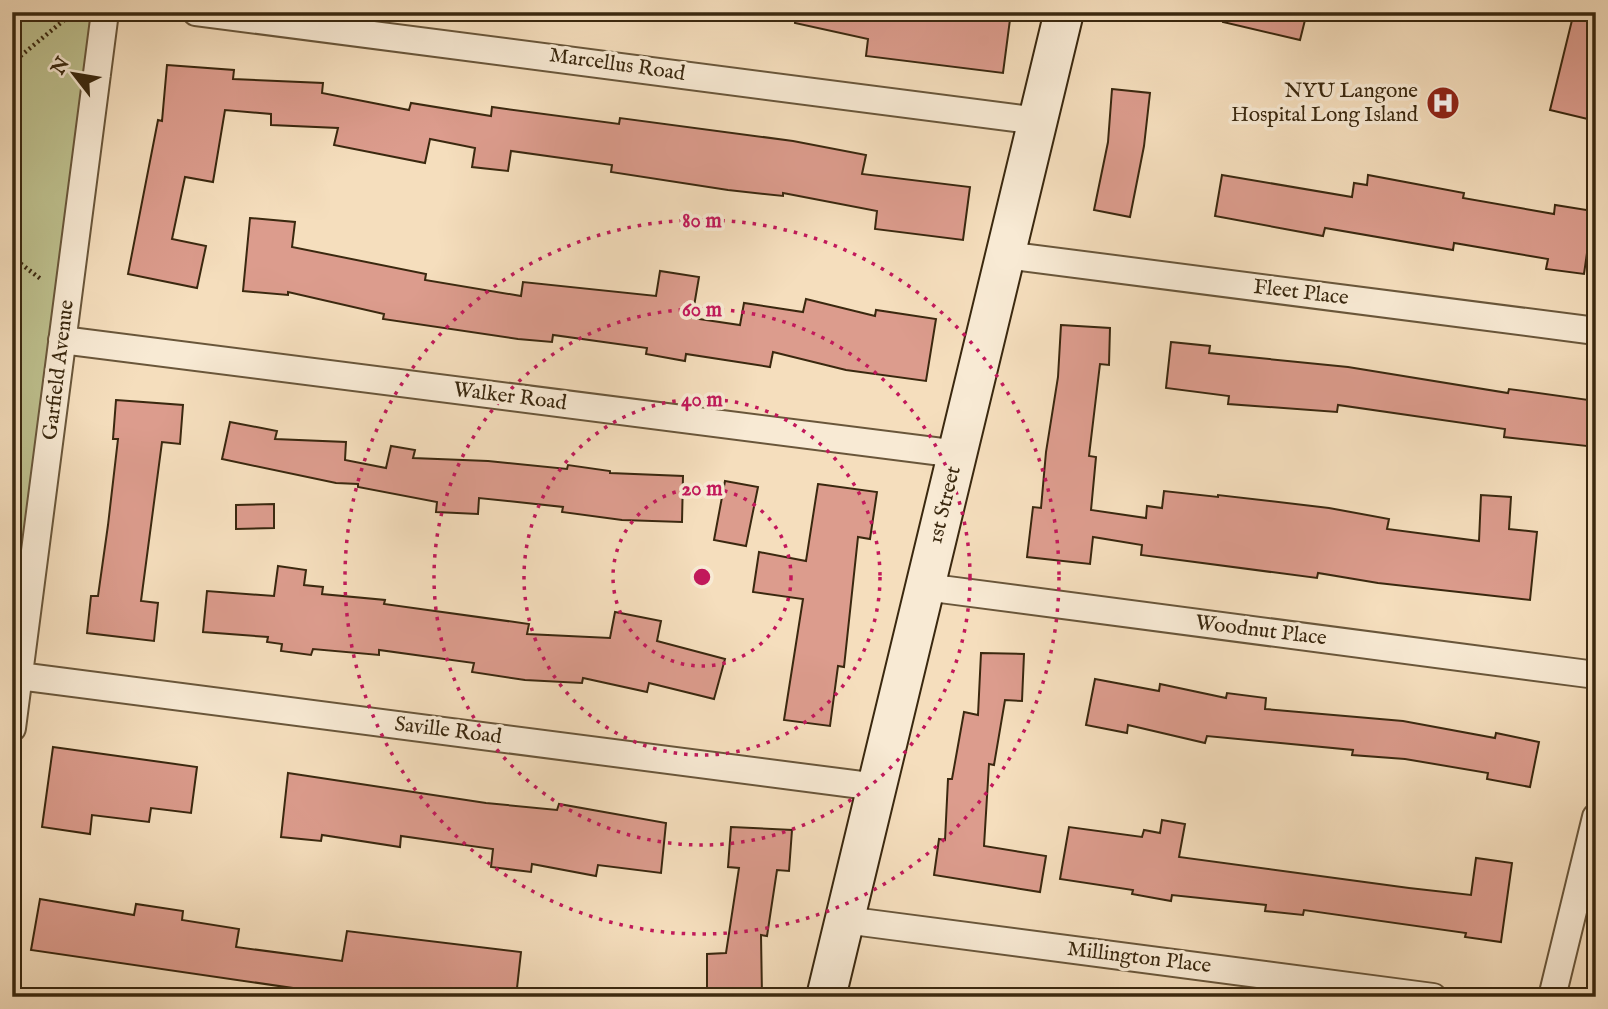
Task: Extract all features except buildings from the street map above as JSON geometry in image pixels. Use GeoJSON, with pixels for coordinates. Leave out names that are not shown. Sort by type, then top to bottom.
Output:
{"type":"FeatureCollection","features":[{"type":"Feature","properties":{"kind":"street","name":"Garfield Avenue"},"geometry":{"type":"LineString","coordinates":[[12,728],[105,12]]}},
{"type":"Feature","properties":{"kind":"street","name":"Marcellus Road"},"geometry":{"type":"LineString","coordinates":[[196,12],[476,46],[1038,121]]}},
{"type":"Feature","properties":{"kind":"street","name":"1st Street"},"geometry":{"type":"LineString","coordinates":[[827,997],[1064,12]]}},
{"type":"Feature","properties":{"kind":"street","name":"Fleet Place"},"geometry":{"type":"LineString","coordinates":[[1006,256],[1596,331]]}},
{"type":"Feature","properties":{"kind":"street","name":"Walker Road"},"geometry":{"type":"LineString","coordinates":[[62,340],[958,454]]}},
{"type":"Feature","properties":{"kind":"street","name":"Woodnut Place"},"geometry":{"type":"LineString","coordinates":[[925,587],[1596,675]]}},
{"type":"Feature","properties":{"kind":"street","name":"Saville Road"},"geometry":{"type":"LineString","coordinates":[[19,676],[877,787]]}},
{"type":"Feature","properties":{"kind":"street"},"geometry":{"type":"LineString","coordinates":[[1552,997],[1596,817]]}},
{"type":"Feature","properties":{"kind":"street","name":"Millington Place"},"geometry":{"type":"LineString","coordinates":[[845,920],[1433,997]]}},
{"type":"Feature","properties":{"kind":"path"},"geometry":{"type":"LineString","coordinates":[[12,63],[74,12]]}},
{"type":"Feature","properties":{"kind":"green space"},"geometry":{"type":"Polygon","coordinates":[[[12,12],[105,12],[12,676],[12,12]]]}},
{"type":"Feature","properties":{"kind":"place","name":"NYU Langone Hospital Long Island"},"geometry":{"type":"Point","coordinates":[1443,103]}}]}
